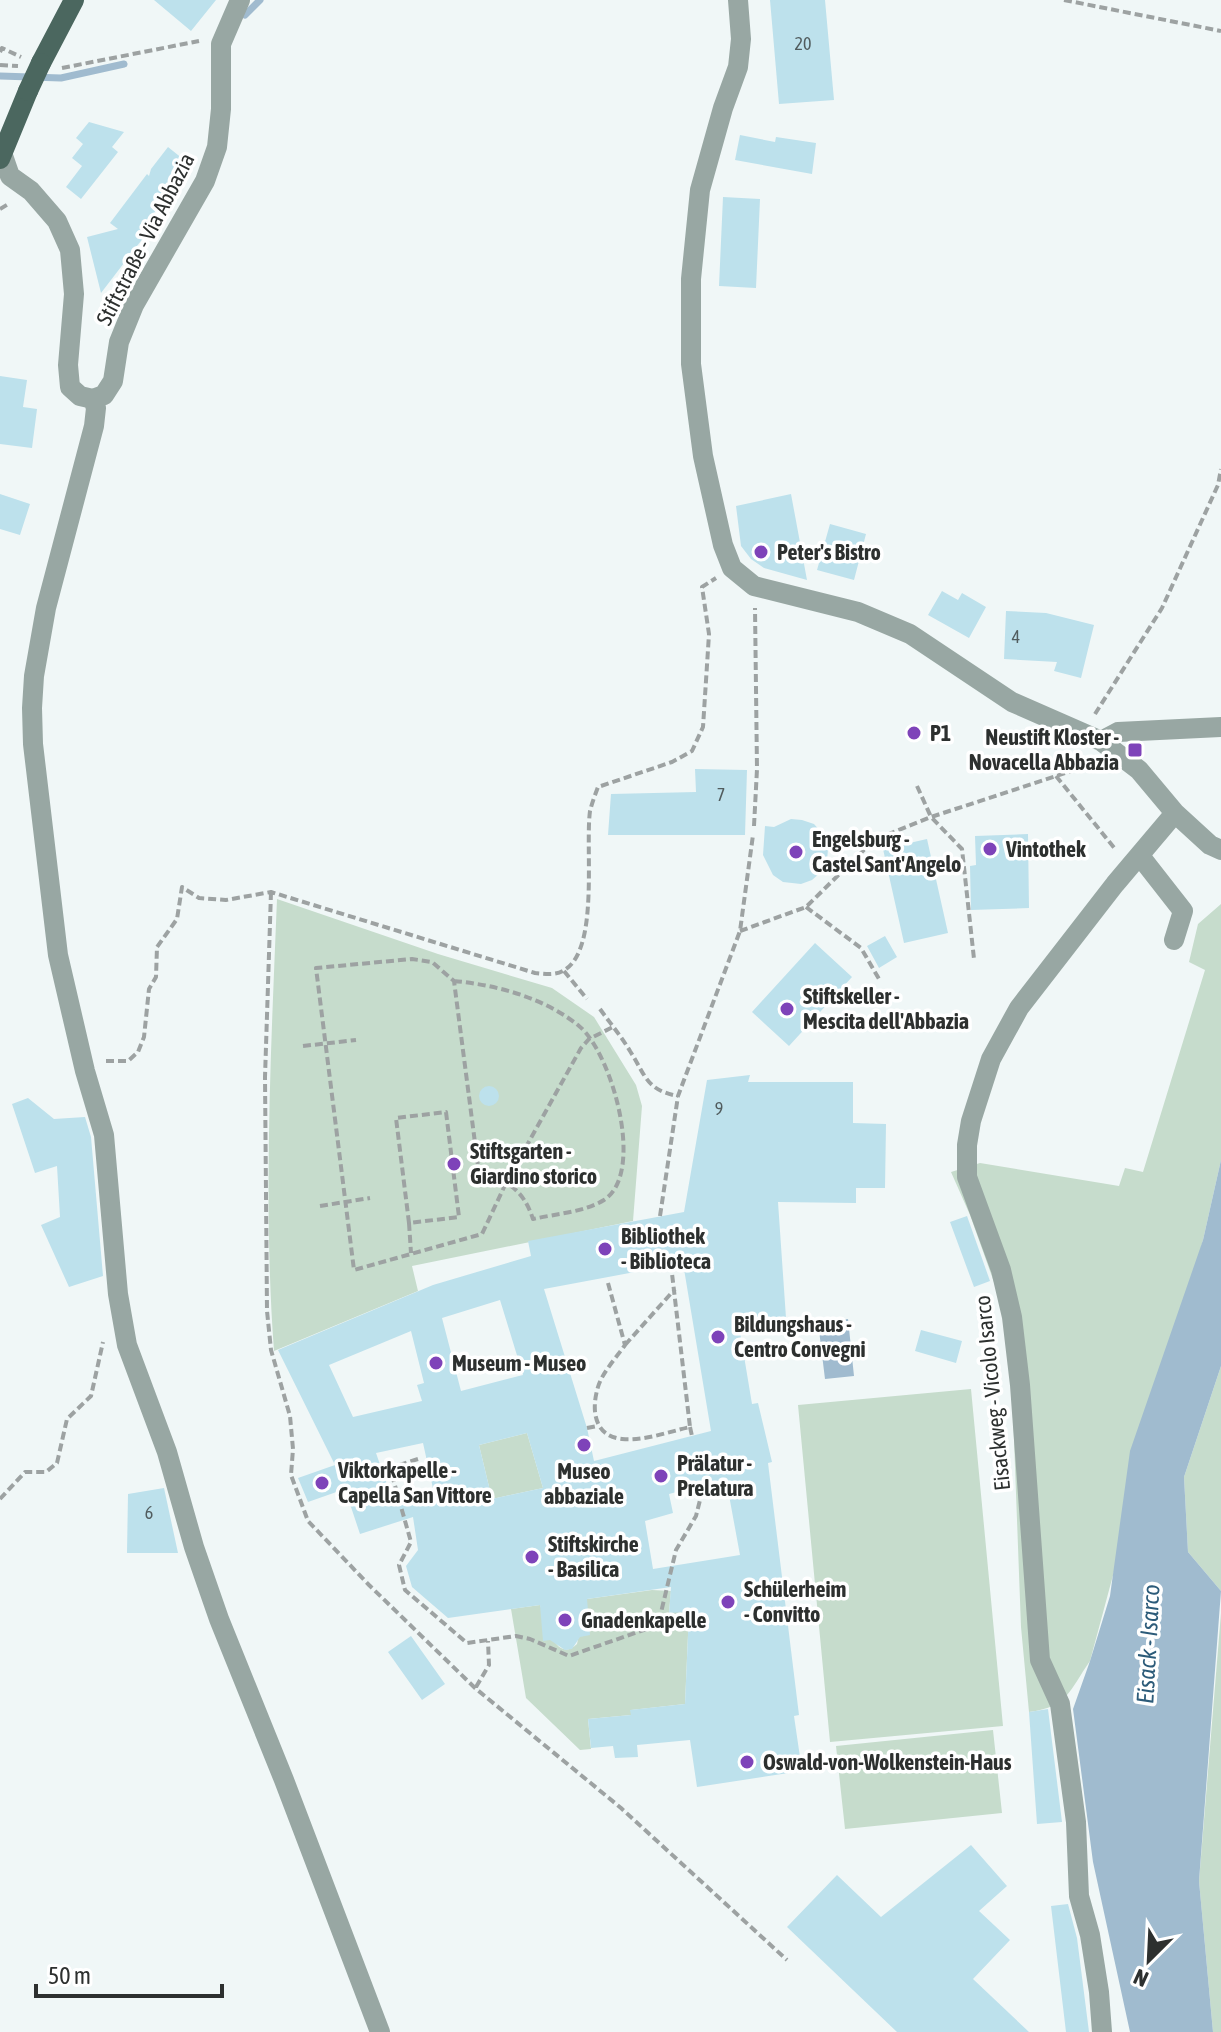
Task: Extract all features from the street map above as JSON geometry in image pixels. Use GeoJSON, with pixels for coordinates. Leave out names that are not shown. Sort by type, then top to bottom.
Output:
{"type":"FeatureCollection","features":[{"type":"Feature","properties":{"kind":"main road"},"geometry":{"type":"LineString","coordinates":[[1,152],[40,64],[74,0]]}},
{"type":"Feature","properties":{"kind":"street","name":"Stiftstraße - Via Abbazia"},"geometry":{"type":"LineString","coordinates":[[1,152],[10,176],[31,191],[57,221],[70,250],[74,294],[68,365],[70,387],[80,396],[93,399],[104,395],[113,381],[119,342],[134,305],[205,181],[217,147],[221,109],[221,44],[240,0]]}},
{"type":"Feature","properties":{"kind":"street"},"geometry":{"type":"LineString","coordinates":[[738,0],[741,39],[738,67],[700,190],[691,279],[691,364],[703,456],[723,545],[732,568],[754,586],[858,612],[910,634],[1012,702],[1101,741],[1139,770],[1175,813],[1210,845],[1221,850]]}},
{"type":"Feature","properties":{"kind":"street"},"geometry":{"type":"LineString","coordinates":[[93,399],[96,408],[94,426],[46,608],[34,676],[33,744],[58,955],[85,1071],[104,1135],[115,1264],[127,1345],[167,1452],[194,1547],[219,1619],[380,2032]]}},
{"type":"Feature","properties":{"kind":"street"},"geometry":{"type":"LineString","coordinates":[[1101,741],[1118,732],[1221,727]]}},
{"type":"Feature","properties":{"kind":"street","name":"Eisackweg - Vicolo Isarco"},"geometry":{"type":"LineString","coordinates":[[1102,2032],[1090,1935],[1079,1896],[1076,1822],[1060,1704],[1040,1660],[1020,1385],[1012,1317],[1001,1270],[967,1177],[967,1145],[971,1121],[991,1059],[1019,1008],[1175,813]]}},
{"type":"Feature","properties":{"kind":"street"},"geometry":{"type":"LineString","coordinates":[[1140,856],[1183,911],[1174,940]]}},
{"type":"Feature","properties":{"kind":"path"},"geometry":{"type":"LineString","coordinates":[[1064,0],[1221,31]]}},
{"type":"Feature","properties":{"kind":"path"},"geometry":{"type":"LineString","coordinates":[[0,65],[40,64],[200,41],[221,44]]}},
{"type":"Feature","properties":{"kind":"path"},"geometry":{"type":"LineString","coordinates":[[0,52],[2,48],[40,64]]}},
{"type":"Feature","properties":{"kind":"path"},"geometry":{"type":"LineString","coordinates":[[740,931],[806,907],[874,840],[931,817],[1093,764],[1101,741],[1095,713],[1162,608],[1219,485],[1221,469]]}},
{"type":"Feature","properties":{"kind":"path"},"geometry":{"type":"LineString","coordinates":[[85,1071],[105,1061],[128,1061],[138,1052],[144,1037],[149,989],[156,977],[157,947],[177,919],[182,887],[199,898],[226,900],[271,892],[535,973],[564,971],[581,949],[586,923],[590,810],[598,787],[672,762],[692,751],[703,727],[709,634],[702,587],[732,568]]}},
{"type":"Feature","properties":{"kind":"path"},"geometry":{"type":"LineString","coordinates":[[754,586],[757,769],[754,826]]}},
{"type":"Feature","properties":{"kind":"path"},"geometry":{"type":"LineString","coordinates":[[917,786],[931,817],[962,849],[974,959]]}},
{"type":"Feature","properties":{"kind":"path"},"geometry":{"type":"LineString","coordinates":[[660,1216],[678,1096],[740,931],[753,835]]}},
{"type":"Feature","properties":{"kind":"path"},"geometry":{"type":"LineString","coordinates":[[271,892],[265,1077],[267,1311],[271,1350],[290,1416],[293,1449],[291,1475],[308,1521],[475,1688],[621,1808],[787,1960]]}},
{"type":"Feature","properties":{"kind":"path"},"geometry":{"type":"LineString","coordinates":[[806,907],[861,948],[879,979]]}},
{"type":"Feature","properties":{"kind":"path"},"geometry":{"type":"LineString","coordinates":[[454,981],[478,1166],[506,1183],[521,1192],[533,1219],[588,1207],[605,1200],[614,1190],[622,1160],[621,1110],[604,1061],[589,1039],[580,1027],[544,1005],[507,990],[482,983],[454,981],[432,962],[412,959],[316,968],[354,1270],[482,1234],[506,1183],[581,1048],[589,1039],[613,1027]]}},
{"type":"Feature","properties":{"kind":"path"},"geometry":{"type":"LineString","coordinates":[[564,971],[587,999]]}},
{"type":"Feature","properties":{"kind":"path"},"geometry":{"type":"LineString","coordinates":[[600,1009],[630,1051],[647,1082],[662,1093],[678,1096]]}},
{"type":"Feature","properties":{"kind":"path"},"geometry":{"type":"LineString","coordinates":[[303,1046],[356,1040]]}},
{"type":"Feature","properties":{"kind":"path"},"geometry":{"type":"LineString","coordinates":[[409,1223],[459,1217],[446,1112],[396,1118],[411,1254]]}},
{"type":"Feature","properties":{"kind":"path"},"geometry":{"type":"LineString","coordinates":[[320,1206],[370,1198]]}},
{"type":"Feature","properties":{"kind":"path"},"geometry":{"type":"LineString","coordinates":[[671,1265],[692,1436]]}},
{"type":"Feature","properties":{"kind":"path"},"geometry":{"type":"LineString","coordinates":[[608,1283],[625,1345]]}},
{"type":"Feature","properties":{"kind":"path"},"geometry":{"type":"LineString","coordinates":[[675,1289],[625,1345],[598,1385],[594,1408],[597,1426],[606,1435],[633,1439],[690,1427]]}},
{"type":"Feature","properties":{"kind":"path"},"geometry":{"type":"LineString","coordinates":[[0,1499],[25,1472],[46,1472],[57,1463],[67,1419],[91,1396],[104,1330]]}},
{"type":"Feature","properties":{"kind":"path"},"geometry":{"type":"LineString","coordinates":[[587,1428],[597,1426]]}},
{"type":"Feature","properties":{"kind":"path"},"geometry":{"type":"LineString","coordinates":[[418,1459],[390,1468],[411,1542],[399,1565],[405,1590],[467,1643],[516,1636],[569,1656],[658,1625],[676,1550],[696,1516],[704,1484]]}},
{"type":"Feature","properties":{"kind":"path"},"geometry":{"type":"LineString","coordinates":[[475,1688],[489,1665],[488,1641]]}},
{"type":"Feature","properties":{"kind":"green space","name":"Stiftsgarten - Giardino storico"},"geometry":{"type":"Polygon","coordinates":[[[277,899],[438,954],[552,988],[594,1017],[636,1085],[642,1106],[633,1221],[412,1266],[418,1291],[274,1351],[269,1182],[277,899]]]}},
{"type":"Feature","properties":{"kind":"green space"},"geometry":{"type":"Polygon","coordinates":[[[1221,904],[1221,1160],[1203,1240],[1090,1661],[1060,1702],[1029,1712],[1021,1627],[1012,1386],[1000,1299],[951,1172],[980,1163],[1119,1186],[1125,1168],[1143,1172],[1205,970],[1189,962],[1198,924],[1221,904]]]}},
{"type":"Feature","properties":{"kind":"green space"},"geometry":{"type":"Polygon","coordinates":[[[1221,1366],[1221,1591],[1188,1552],[1184,1477],[1221,1366]]]}},
{"type":"Feature","properties":{"kind":"green space"},"geometry":{"type":"Polygon","coordinates":[[[971,1389],[1003,1726],[830,1742],[798,1405],[971,1389]]]}},
{"type":"Feature","properties":{"kind":"green space"},"geometry":{"type":"Polygon","coordinates":[[[527,1433],[543,1488],[492,1499],[479,1445],[527,1433]]]}},
{"type":"Feature","properties":{"kind":"green space"},"geometry":{"type":"Polygon","coordinates":[[[652,1590],[671,1591],[669,1612],[689,1612],[685,1704],[631,1710],[631,1715],[588,1719],[591,1749],[580,1750],[526,1698],[511,1609],[540,1605],[552,1638],[563,1649],[569,1649],[577,1644],[587,1599],[652,1590]]]}},
{"type":"Feature","properties":{"kind":"green space"},"geometry":{"type":"Polygon","coordinates":[[[1221,1613],[1221,2032],[1213,2032],[1199,1881],[1221,1613]]]}},
{"type":"Feature","properties":{"kind":"green space"},"geometry":{"type":"Polygon","coordinates":[[[993,1730],[1002,1813],[845,1829],[836,1746],[993,1730]]]}},
{"type":"Feature","properties":{"kind":"water","name":"Eisack - Isarco"},"geometry":{"type":"Polygon","coordinates":[[[1221,1160],[1221,1366],[1184,1477],[1188,1552],[1221,1591],[1199,1881],[1213,2032],[1130,2032],[1093,1862],[1073,1709],[1110,1596],[1130,1451],[1203,1240],[1221,1160]]]}},
{"type":"Feature","properties":{"kind":"water"},"geometry":{"type":"Polygon","coordinates":[[[848,1319],[854,1376],[825,1379],[818,1322],[848,1319]]]}},
{"type":"Feature","properties":{"kind":"building"},"geometry":{"type":"Polygon","coordinates":[[[154,0],[216,0],[191,31],[154,0]]]}},
{"type":"Feature","properties":{"kind":"building"},"geometry":{"type":"Polygon","coordinates":[[[770,0],[825,0],[834,100],[779,104],[770,0]]]}},
{"type":"Feature","properties":{"kind":"building"},"geometry":{"type":"Polygon","coordinates":[[[89,122],[124,132],[112,147],[118,152],[81,199],[66,187],[82,166],[72,158],[83,144],[76,138],[89,122]]]}},
{"type":"Feature","properties":{"kind":"building"},"geometry":{"type":"Polygon","coordinates":[[[740,135],[775,142],[776,137],[816,143],[812,174],[735,160],[740,135]]]}},
{"type":"Feature","properties":{"kind":"building"},"geometry":{"type":"Polygon","coordinates":[[[168,147],[183,159],[177,183],[149,220],[157,220],[101,293],[87,237],[118,229],[110,223],[147,174],[149,176],[168,147]]]}},
{"type":"Feature","properties":{"kind":"building"},"geometry":{"type":"Polygon","coordinates":[[[723,197],[760,199],[756,288],[719,286],[723,197]]]}},
{"type":"Feature","properties":{"kind":"building"},"geometry":{"type":"Polygon","coordinates":[[[0,376],[27,380],[23,407],[37,409],[32,448],[0,444],[0,376]]]}},
{"type":"Feature","properties":{"kind":"building"},"geometry":{"type":"Polygon","coordinates":[[[0,494],[30,504],[20,535],[0,529],[0,494]]]}},
{"type":"Feature","properties":{"kind":"building"},"geometry":{"type":"Polygon","coordinates":[[[791,494],[807,580],[764,568],[751,559],[741,546],[736,506],[791,494]]]}},
{"type":"Feature","properties":{"kind":"building"},"geometry":{"type":"Polygon","coordinates":[[[830,524],[866,534],[854,580],[817,570],[830,524]]]}},
{"type":"Feature","properties":{"kind":"building"},"geometry":{"type":"Polygon","coordinates":[[[942,591],[958,600],[962,593],[986,607],[969,638],[928,615],[942,591]]]}},
{"type":"Feature","properties":{"kind":"building"},"geometry":{"type":"Polygon","coordinates":[[[1006,611],[1046,613],[1094,625],[1081,678],[1054,671],[1057,662],[1004,659],[1006,611]]]}},
{"type":"Feature","properties":{"kind":"building"},"geometry":{"type":"Polygon","coordinates":[[[695,769],[747,770],[745,835],[608,835],[611,794],[696,792],[695,769]]]}},
{"type":"Feature","properties":{"kind":"building","name":"Engelsburg - Castel Sant'Angelo"},"geometry":{"type":"Polygon","coordinates":[[[791,819],[814,824],[822,833],[828,849],[827,861],[821,872],[801,884],[783,882],[773,875],[763,855],[765,826],[774,827],[791,819]]]}},
{"type":"Feature","properties":{"kind":"building"},"geometry":{"type":"Polygon","coordinates":[[[1028,834],[1029,908],[971,910],[970,866],[976,865],[975,836],[1028,834]]]}},
{"type":"Feature","properties":{"kind":"building"},"geometry":{"type":"Polygon","coordinates":[[[927,839],[948,933],[904,943],[883,849],[927,839]]]}},
{"type":"Feature","properties":{"kind":"building"},"geometry":{"type":"Polygon","coordinates":[[[885,936],[897,957],[879,968],[867,946],[885,936]]]}},
{"type":"Feature","properties":{"kind":"building"},"geometry":{"type":"Polygon","coordinates":[[[815,943],[852,977],[789,1046],[752,1012],[815,943]]]}},
{"type":"Feature","properties":{"kind":"building"},"geometry":{"type":"Polygon","coordinates":[[[750,1075],[748,1082],[853,1082],[853,1123],[886,1124],[885,1188],[856,1188],[856,1203],[778,1202],[786,1318],[738,1320],[752,1404],[758,1403],[772,1462],[768,1463],[799,1715],[794,1716],[802,1771],[697,1787],[690,1740],[637,1745],[638,1757],[615,1758],[613,1746],[591,1748],[588,1719],[631,1715],[630,1710],[685,1704],[689,1612],[669,1613],[671,1587],[587,1599],[590,1635],[580,1637],[572,1649],[565,1650],[550,1640],[543,1641],[540,1605],[448,1618],[412,1587],[406,1566],[418,1550],[413,1517],[360,1534],[345,1489],[308,1502],[298,1478],[335,1465],[278,1350],[433,1285],[531,1256],[528,1241],[684,1212],[707,1080],[750,1075]],[[683,1263],[544,1289],[587,1428],[594,1461],[711,1431],[683,1263]],[[500,1300],[442,1318],[461,1391],[523,1375],[500,1300]],[[411,1331],[329,1365],[353,1417],[422,1401],[417,1385],[424,1383],[411,1331]],[[527,1433],[479,1445],[492,1499],[543,1488],[527,1433]],[[423,1443],[376,1453],[393,1502],[434,1493],[423,1443]],[[726,1479],[669,1494],[673,1513],[645,1521],[653,1569],[740,1555],[726,1479]]]}},
{"type":"Feature","properties":{"kind":"building"},"geometry":{"type":"Polygon","coordinates":[[[489,1086],[496,1089],[499,1096],[496,1103],[489,1106],[482,1103],[479,1096],[482,1089],[489,1086]]]}},
{"type":"Feature","properties":{"kind":"building"},"geometry":{"type":"Polygon","coordinates":[[[28,1098],[54,1119],[85,1117],[91,1137],[103,1276],[69,1287],[41,1225],[60,1217],[57,1166],[35,1173],[12,1104],[28,1098]]]}},
{"type":"Feature","properties":{"kind":"building"},"geometry":{"type":"Polygon","coordinates":[[[967,1216],[990,1281],[974,1287],[950,1222],[967,1216]]]}},
{"type":"Feature","properties":{"kind":"building"},"geometry":{"type":"Polygon","coordinates":[[[921,1330],[962,1341],[956,1363],[915,1351],[921,1330]]]}},
{"type":"Feature","properties":{"kind":"building"},"geometry":{"type":"Polygon","coordinates":[[[164,1488],[178,1553],[127,1553],[128,1494],[164,1488]]]}},
{"type":"Feature","properties":{"kind":"building"},"geometry":{"type":"Polygon","coordinates":[[[411,1636],[445,1684],[422,1700],[388,1652],[411,1636]]]}},
{"type":"Feature","properties":{"kind":"building"},"geometry":{"type":"Polygon","coordinates":[[[1048,1709],[1062,1822],[1037,1824],[1029,1712],[1048,1709]]]}},
{"type":"Feature","properties":{"kind":"building"},"geometry":{"type":"Polygon","coordinates":[[[971,1845],[1007,1886],[979,1911],[1010,1940],[973,1979],[1029,2032],[897,2032],[787,1927],[837,1875],[881,1917],[971,1845]]]}},
{"type":"Feature","properties":{"kind":"building"},"geometry":{"type":"Polygon","coordinates":[[[1068,1904],[1077,1938],[1089,2032],[1066,2032],[1051,1906],[1068,1904]]]}},
{"type":"Feature","properties":{"kind":"waterway"},"geometry":{"type":"LineString","coordinates":[[245,15],[260,0]]}},
{"type":"Feature","properties":{"kind":"waterway"},"geometry":{"type":"LineString","coordinates":[[0,76],[61,78],[124,64]]}},
{"type":"Feature","properties":{"kind":"place","name":"Peter's Bistro"},"geometry":{"type":"Point","coordinates":[761,552]}},
{"type":"Feature","properties":{"kind":"place","name":"P1"},"geometry":{"type":"Point","coordinates":[914,733]}},
{"type":"Feature","properties":{"kind":"place","name":"Neustift Kloster - Novacella Abbazia"},"geometry":{"type":"Point","coordinates":[1135,750]}},
{"type":"Feature","properties":{"kind":"place","name":"Vintothek"},"geometry":{"type":"Point","coordinates":[990,849]}},
{"type":"Feature","properties":{"kind":"place","name":"Engelsburg - Castel Sant'Angelo"},"geometry":{"type":"Point","coordinates":[796,852]}},
{"type":"Feature","properties":{"kind":"place","name":"Stiftskeller - Mescita dell'Abbazia"},"geometry":{"type":"Point","coordinates":[787,1009]}},
{"type":"Feature","properties":{"kind":"place","name":"Stiftsgarten - Giardino storico"},"geometry":{"type":"Point","coordinates":[454,1164]}},
{"type":"Feature","properties":{"kind":"place","name":"Bibliothek - Biblioteca"},"geometry":{"type":"Point","coordinates":[605,1249]}},
{"type":"Feature","properties":{"kind":"place","name":"Bildungshaus - Centro Convegni"},"geometry":{"type":"Point","coordinates":[718,1337]}},
{"type":"Feature","properties":{"kind":"place","name":"Museum - Museo"},"geometry":{"type":"Point","coordinates":[436,1363]}},
{"type":"Feature","properties":{"kind":"place","name":"Museo abbaziale"},"geometry":{"type":"Point","coordinates":[584,1445]}},
{"type":"Feature","properties":{"kind":"place","name":"Prälatur - Prelatura"},"geometry":{"type":"Point","coordinates":[661,1476]}},
{"type":"Feature","properties":{"kind":"place","name":"Viktorkapelle - Capella San Vittore"},"geometry":{"type":"Point","coordinates":[322,1483]}},
{"type":"Feature","properties":{"kind":"place","name":"Stiftskirche - Basilica"},"geometry":{"type":"Point","coordinates":[532,1557]}},
{"type":"Feature","properties":{"kind":"place","name":"Schülerheim - Convitto"},"geometry":{"type":"Point","coordinates":[728,1602]}},
{"type":"Feature","properties":{"kind":"place","name":"Gnadenkapelle"},"geometry":{"type":"Point","coordinates":[565,1620]}},
{"type":"Feature","properties":{"kind":"place","name":"Oswald-von-Wolkenstein-Haus"},"geometry":{"type":"Point","coordinates":[747,1762]}}]}
